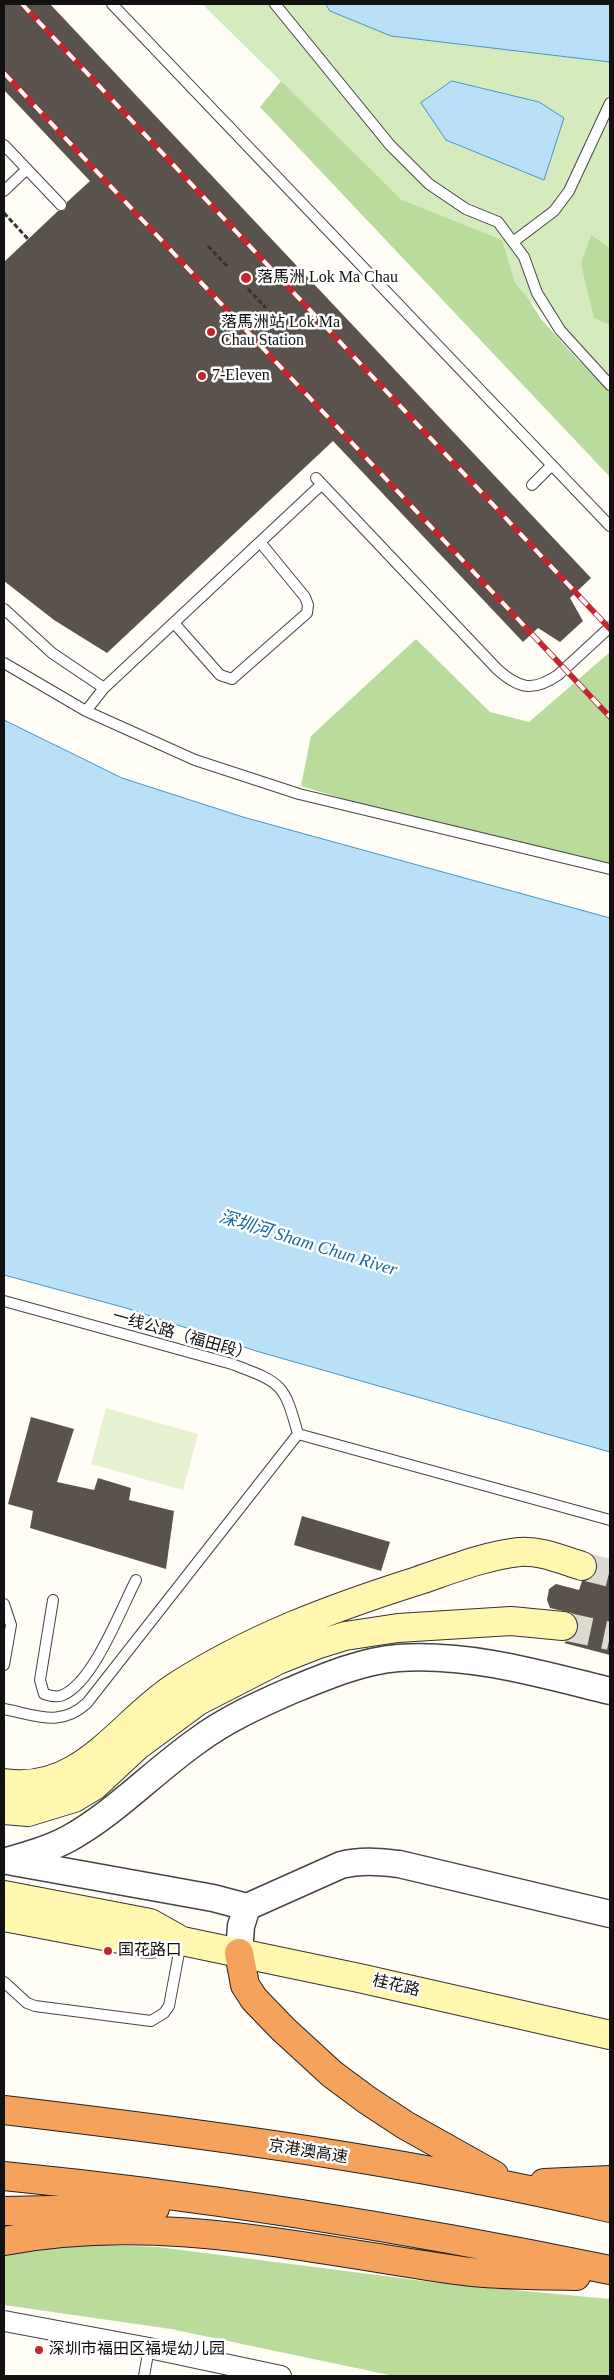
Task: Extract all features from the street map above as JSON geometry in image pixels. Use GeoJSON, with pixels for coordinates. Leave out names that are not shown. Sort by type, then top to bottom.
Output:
{"type":"FeatureCollection","features":[{"type":"Feature","properties":{"kind":"highway"},"geometry":{"type":"LineString","coordinates":[[238,1953],[244,1985],[254,1999],[283,2029],[332,2074],[366,2100],[405,2125],[511,2184],[610,2180]]}},
{"type":"Feature","properties":{"kind":"highway","name":"京港澳高速"},"geometry":{"type":"LineString","coordinates":[[4,2110],[298,2150],[511,2184],[610,2208]]}},
{"type":"Feature","properties":{"kind":"highway"},"geometry":{"type":"LineString","coordinates":[[4,2176],[262,2207],[510,2249],[610,2270]]}},
{"type":"Feature","properties":{"kind":"highway"},"geometry":{"type":"LineString","coordinates":[[4,2211],[262,2207]]}},
{"type":"Feature","properties":{"kind":"highway"},"geometry":{"type":"LineString","coordinates":[[4,2241],[43,2233],[97,2230],[186,2233],[305,2246],[464,2271],[610,2277]]}},
{"type":"Feature","properties":{"kind":"main road"},"geometry":{"type":"LineString","coordinates":[[4,1783],[43,1783],[60,1778],[78,1768],[153,1704],[206,1668],[276,1631],[338,1606],[461,1566],[521,1552],[541,1554],[582,1566]]}},
{"type":"Feature","properties":{"kind":"main road"},"geometry":{"type":"LineString","coordinates":[[4,1810],[28,1812],[74,1798],[94,1786],[137,1746],[198,1701],[278,1660],[316,1645],[345,1636],[398,1628],[511,1621],[563,1626]]}},
{"type":"Feature","properties":{"kind":"main road"},"geometry":{"type":"LineString","coordinates":[[4,1895],[150,1923],[182,1941]]}},
{"type":"Feature","properties":{"kind":"main road"},"geometry":{"type":"LineString","coordinates":[[4,1917],[146,1944],[182,1941]]}},
{"type":"Feature","properties":{"kind":"main road","name":"桂花路"},"geometry":{"type":"LineString","coordinates":[[182,1941],[359,1978],[610,2035]]}},
{"type":"Feature","properties":{"kind":"street"},"geometry":{"type":"LineString","coordinates":[[6,1861],[41,1851],[68,1839],[108,1813],[198,1740],[261,1704],[314,1681],[366,1664],[397,1658],[433,1657],[492,1663],[610,1691]]}},
{"type":"Feature","properties":{"kind":"street"},"geometry":{"type":"LineString","coordinates":[[6,1861],[213,1898],[248,1907],[341,1866],[356,1862],[372,1861],[400,1864],[610,1914]]}},
{"type":"Feature","properties":{"kind":"street"},"geometry":{"type":"LineString","coordinates":[[238,1953],[241,1926],[248,1907]]}},
{"type":"Feature","properties":{"kind":"street"},"geometry":{"type":"LineString","coordinates":[[4,2321],[149,2348],[281,2376]]}},
{"type":"Feature","properties":{"kind":"lane"},"geometry":{"type":"LineString","coordinates":[[112,4],[610,526]]}},
{"type":"Feature","properties":{"kind":"lane"},"geometry":{"type":"LineString","coordinates":[[275,4],[390,146],[409,166],[429,184],[466,209],[498,222],[524,257],[537,293],[560,330],[610,384]]}},
{"type":"Feature","properties":{"kind":"lane"},"geometry":{"type":"LineString","coordinates":[[513,242],[554,211],[569,191],[610,104]]}},
{"type":"Feature","properties":{"kind":"lane"},"geometry":{"type":"LineString","coordinates":[[4,146],[61,205]]}},
{"type":"Feature","properties":{"kind":"lane"},"geometry":{"type":"LineString","coordinates":[[4,191],[27,169]]}},
{"type":"Feature","properties":{"kind":"lane"},"geometry":{"type":"LineString","coordinates":[[532,485],[552,465]]}},
{"type":"Feature","properties":{"kind":"lane"},"geometry":{"type":"LineString","coordinates":[[86,711],[104,688],[260,542],[319,481],[497,670],[516,684],[527,687],[548,682],[558,675],[610,626]]}},
{"type":"Feature","properties":{"kind":"lane"},"geometry":{"type":"LineString","coordinates":[[174,622],[220,675],[232,679],[306,613],[308,605],[305,597],[260,542]]}},
{"type":"Feature","properties":{"kind":"lane"},"geometry":{"type":"LineString","coordinates":[[4,609],[52,653],[104,688]]}},
{"type":"Feature","properties":{"kind":"lane"},"geometry":{"type":"LineString","coordinates":[[4,663],[86,711],[195,760],[299,794],[610,868]]}},
{"type":"Feature","properties":{"kind":"lane","name":"一线公路（福田段）"},"geometry":{"type":"LineString","coordinates":[[4,1301],[232,1364],[268,1378],[283,1390],[298,1434]]}},
{"type":"Feature","properties":{"kind":"lane"},"geometry":{"type":"LineString","coordinates":[[4,1709],[54,1719],[66,1718],[76,1713],[87,1703],[298,1434],[610,1520]]}},
{"type":"Feature","properties":{"kind":"lane"},"geometry":{"type":"LineString","coordinates":[[54,1600],[40,1680],[44,1694],[56,1697],[62,1696],[78,1684],[92,1668],[136,1580]]}},
{"type":"Feature","properties":{"kind":"lane"},"geometry":{"type":"LineString","coordinates":[[4,1604],[11,1625],[4,1665]]}},
{"type":"Feature","properties":{"kind":"lane"},"geometry":{"type":"LineString","coordinates":[[4,1982],[27,2003],[35,2006],[151,2021],[164,2014],[169,2006],[182,1941]]}},
{"type":"Feature","properties":{"kind":"lane"},"geometry":{"type":"LineString","coordinates":[[144,2376],[149,2348]]}},
{"type":"Feature","properties":{"kind":"path"},"geometry":{"type":"LineString","coordinates":[[4,213],[28,239]]}},
{"type":"Feature","properties":{"kind":"path"},"geometry":{"type":"LineString","coordinates":[[208,246],[226,266]]}},
{"type":"Feature","properties":{"kind":"path"},"geometry":{"type":"LineString","coordinates":[[248,289],[266,308]]}},
{"type":"Feature","properties":{"kind":"green space"},"geometry":{"type":"Polygon","coordinates":[[[202,4],[610,4],[610,386],[514,283],[502,240],[412,210],[202,4]]]}},
{"type":"Feature","properties":{"kind":"green space"},"geometry":{"type":"Polygon","coordinates":[[[281,81],[402,200],[502,240],[515,283],[528,298],[541,319],[578,360],[610,391],[610,477],[260,107],[281,81]]]}},
{"type":"Feature","properties":{"kind":"green space"},"geometry":{"type":"Polygon","coordinates":[[[591,235],[610,248],[610,325],[594,318],[581,264],[591,235]]]}},
{"type":"Feature","properties":{"kind":"green space"},"geometry":{"type":"Polygon","coordinates":[[[416,639],[490,712],[529,722],[610,652],[610,869],[516,852],[301,786],[311,736],[416,639]]]}},
{"type":"Feature","properties":{"kind":"green space"},"geometry":{"type":"Polygon","coordinates":[[[106,1408],[198,1434],[183,1490],[91,1464],[106,1408]]]}},
{"type":"Feature","properties":{"kind":"green space"},"geometry":{"type":"Polygon","coordinates":[[[4,2242],[158,2247],[439,2283],[610,2299],[610,2376],[394,2376],[171,2329],[4,2305],[4,2242]]]}},
{"type":"Feature","properties":{"kind":"water"},"geometry":{"type":"Polygon","coordinates":[[[326,4],[610,4],[610,62],[391,36],[330,11],[326,4]]]}},
{"type":"Feature","properties":{"kind":"water"},"geometry":{"type":"Polygon","coordinates":[[[452,81],[539,102],[564,118],[544,180],[446,140],[421,103],[452,81]]]}},
{"type":"Feature","properties":{"kind":"water","name":"深圳河 Sham Chun River"},"geometry":{"type":"Polygon","coordinates":[[[4,720],[122,778],[243,817],[610,918],[610,1452],[256,1351],[126,1308],[4,1275],[4,720]]]}},
{"type":"Feature","properties":{"kind":"building","name":"落馬洲站 Lok Ma Chau Station"},"geometry":{"type":"Polygon","coordinates":[[[4,4],[50,4],[591,578],[570,598],[583,621],[560,642],[538,628],[523,642],[333,441],[107,653],[54,620],[4,581],[4,262],[58,211],[65,210],[67,202],[90,181],[4,90],[4,4]]]}},
{"type":"Feature","properties":{"kind":"building"},"geometry":{"type":"Polygon","coordinates":[[[31,1417],[74,1429],[57,1482],[94,1490],[98,1478],[131,1488],[129,1500],[174,1511],[166,1569],[30,1528],[33,1511],[8,1504],[31,1417]]]}},
{"type":"Feature","properties":{"kind":"building"},"geometry":{"type":"Polygon","coordinates":[[[302,1516],[390,1542],[381,1571],[294,1545],[302,1516]]]}},
{"type":"Feature","properties":{"kind":"building"},"geometry":{"type":"Polygon","coordinates":[[[597,1561],[610,1565],[610,1655],[564,1643],[576,1635],[579,1627],[577,1620],[572,1613],[550,1608],[547,1600],[549,1589],[556,1584],[579,1590],[582,1581],[592,1578],[597,1571],[597,1561]]]}},
{"type":"Feature","properties":{"kind":"tunnel"},"geometry":{"type":"LineString","coordinates":[[582,1566],[610,1573]]}},
{"type":"Feature","properties":{"kind":"tunnel"},"geometry":{"type":"LineString","coordinates":[[563,1626],[610,1636]]}},
{"type":"Feature","properties":{"kind":"railway"},"geometry":{"type":"LineString","coordinates":[[22,4],[610,629]]}},
{"type":"Feature","properties":{"kind":"railway"},"geometry":{"type":"LineString","coordinates":[[4,73],[610,717]]}},
{"type":"Feature","properties":{"kind":"place","name":"落馬洲 Lok Ma Chau"},"geometry":{"type":"Point","coordinates":[246,278]}},
{"type":"Feature","properties":{"kind":"place","name":"落馬洲站 Lok Ma Chau Station"},"geometry":{"type":"Point","coordinates":[211,332]}},
{"type":"Feature","properties":{"kind":"place","name":"7-Eleven"},"geometry":{"type":"Point","coordinates":[202,376]}},
{"type":"Feature","properties":{"kind":"place","name":"国花路口"},"geometry":{"type":"Point","coordinates":[108,1951]}},
{"type":"Feature","properties":{"kind":"place","name":"深圳市福田区福堤幼儿园"},"geometry":{"type":"Point","coordinates":[39,2350]}}]}
